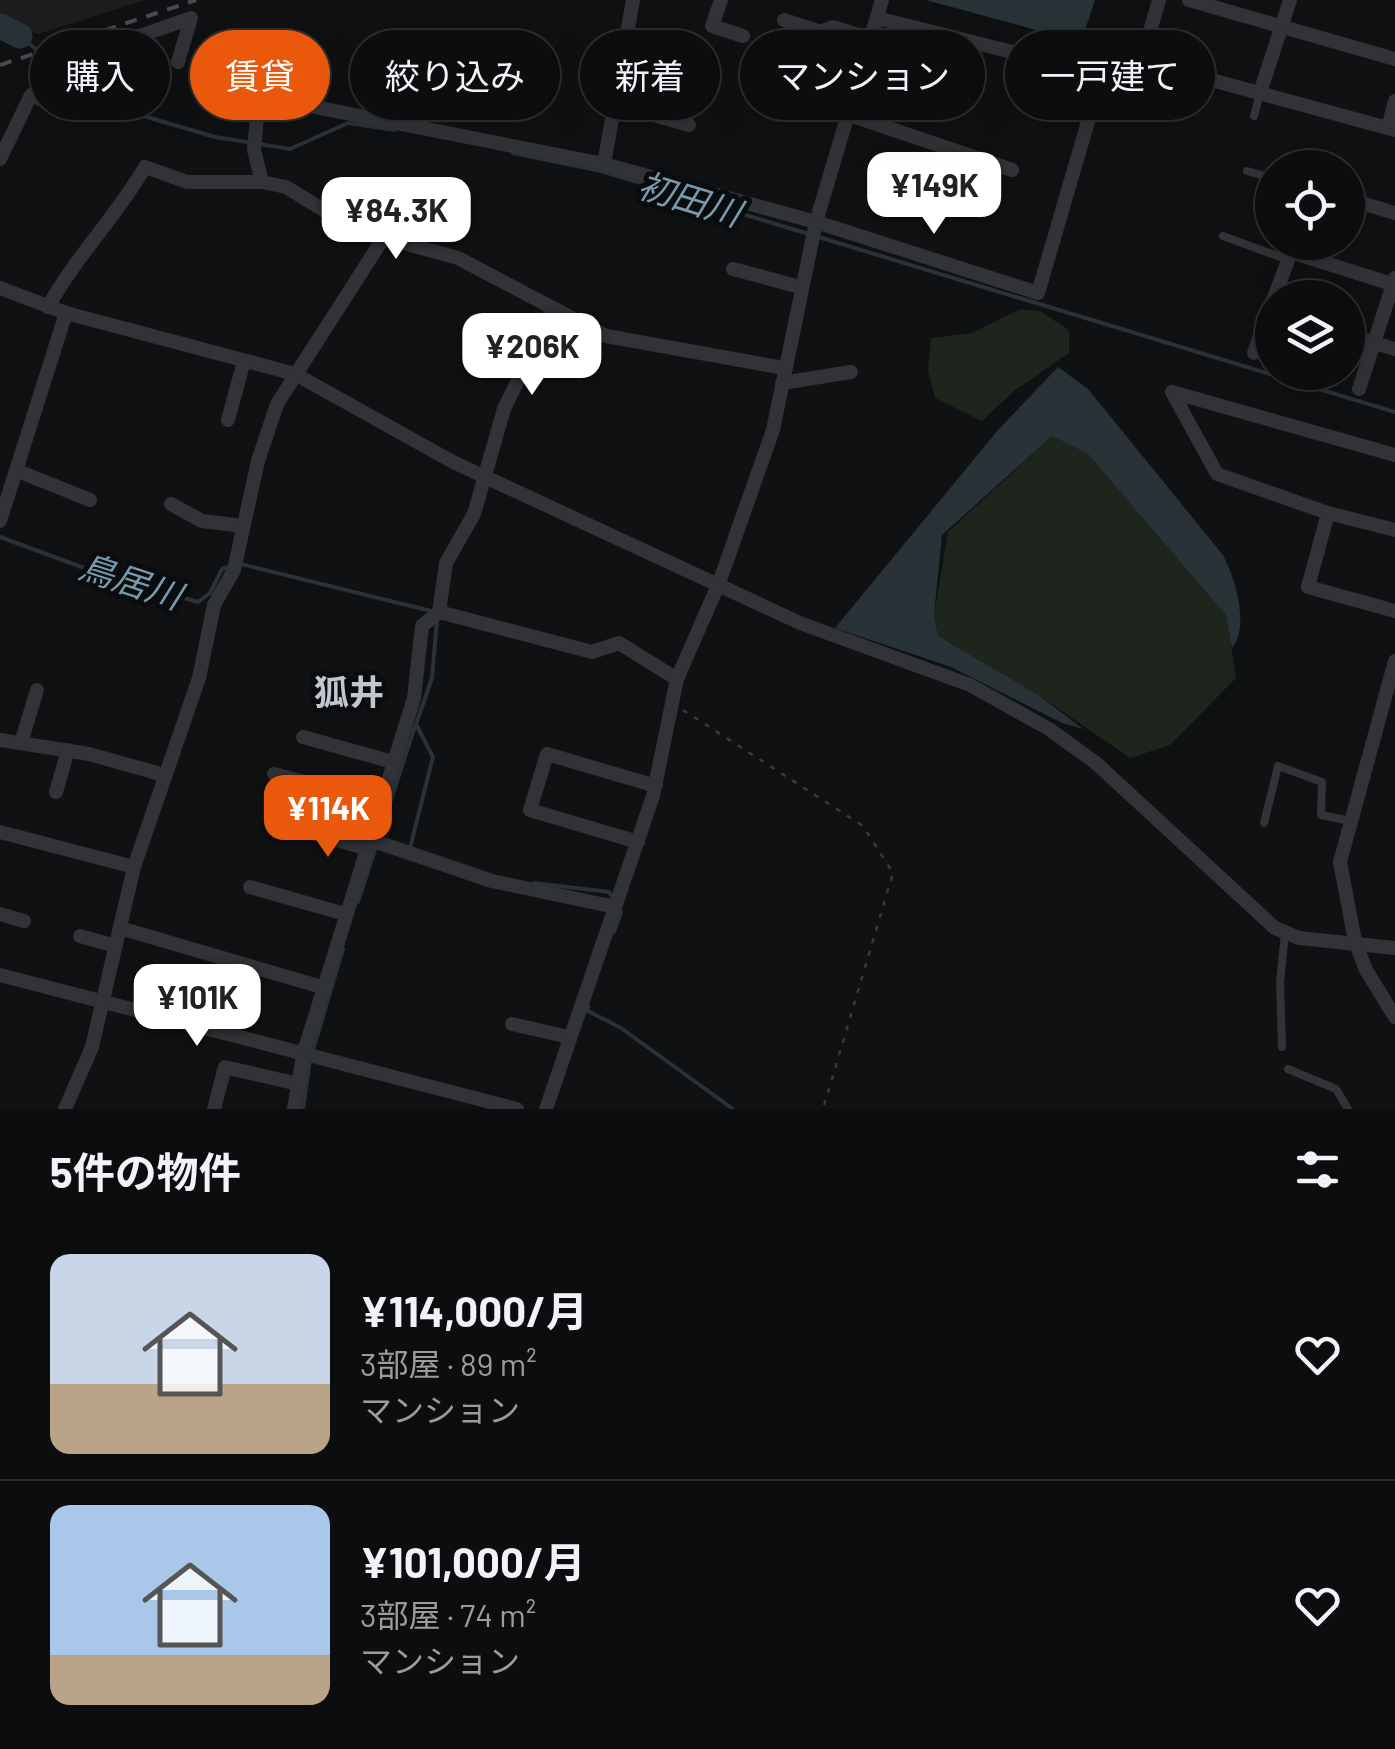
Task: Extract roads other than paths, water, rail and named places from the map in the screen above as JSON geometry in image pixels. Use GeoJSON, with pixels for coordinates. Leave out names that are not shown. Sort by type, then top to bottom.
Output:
{"type":"FeatureCollection","features":[{"type":"Feature","properties":{"kind":"street"},"geometry":{"type":"LineString","coordinates":[[626,30],[632,0]]}},
{"type":"Feature","properties":{"kind":"street"},"geometry":{"type":"LineString","coordinates":[[720,0],[712,26],[740,35]]}},
{"type":"Feature","properties":{"kind":"street"},"geometry":{"type":"LineString","coordinates":[[874,30],[882,0]]}},
{"type":"Feature","properties":{"kind":"street"},"geometry":{"type":"LineString","coordinates":[[1151,30],[1159,0]]}},
{"type":"Feature","properties":{"kind":"street"},"geometry":{"type":"LineString","coordinates":[[1189,0],[1395,59]]}},
{"type":"Feature","properties":{"kind":"street"},"geometry":{"type":"LineString","coordinates":[[1260,93],[1290,0]]}},
{"type":"Feature","properties":{"kind":"street"},"geometry":{"type":"LineString","coordinates":[[157,30],[191,18],[178,62]]}},
{"type":"Feature","properties":{"kind":"street"},"geometry":{"type":"LineString","coordinates":[[877,18],[1005,50]]}},
{"type":"Feature","properties":{"kind":"street"},"geometry":{"type":"LineString","coordinates":[[784,20],[815,30]]}},
{"type":"Feature","properties":{"kind":"street"},"geometry":{"type":"LineString","coordinates":[[1215,81],[1391,129],[1395,101]]}},
{"type":"Feature","properties":{"kind":"street"},"geometry":{"type":"LineString","coordinates":[[262,182],[254,145],[259,96],[604,164],[816,222],[1038,292],[1088,120]]}},
{"type":"Feature","properties":{"kind":"street"},"geometry":{"type":"LineString","coordinates":[[1,152],[30,97]]}},
{"type":"Feature","properties":{"kind":"street"},"geometry":{"type":"LineString","coordinates":[[604,164],[611,120]]}},
{"type":"Feature","properties":{"kind":"street"},"geometry":{"type":"LineString","coordinates":[[674,120],[689,124]]}},
{"type":"Feature","properties":{"kind":"street"},"geometry":{"type":"LineString","coordinates":[[546,1109],[656,786],[677,680],[719,583],[764,458],[816,222],[849,120]]}},
{"type":"Feature","properties":{"kind":"street"},"geometry":{"type":"LineString","coordinates":[[862,120],[1012,170]]}},
{"type":"Feature","properties":{"kind":"street"},"geometry":{"type":"LineString","coordinates":[[48,307],[79,254],[116,214],[145,167],[199,184],[262,182],[286,187],[340,222],[458,258],[606,336],[783,375],[851,372]]}},
{"type":"Feature","properties":{"kind":"street"},"geometry":{"type":"LineString","coordinates":[[1365,204],[1395,214]]}},
{"type":"Feature","properties":{"kind":"street"},"geometry":{"type":"LineString","coordinates":[[65,1109],[86,1064],[134,868],[200,678],[214,605],[234,570],[277,404],[384,237]]}},
{"type":"Feature","properties":{"kind":"street"},"geometry":{"type":"LineString","coordinates":[[1320,260],[1394,283],[1365,367]]}},
{"type":"Feature","properties":{"kind":"street"},"geometry":{"type":"LineString","coordinates":[[733,268],[800,287]]}},
{"type":"Feature","properties":{"kind":"street"},"geometry":{"type":"LineString","coordinates":[[0,288],[66,313],[295,374],[486,477],[821,632],[970,685],[1049,729],[1096,763],[1285,934],[1395,948]]}},
{"type":"Feature","properties":{"kind":"street"},"geometry":{"type":"LineString","coordinates":[[294,1109],[345,914],[372,844],[380,801],[420,675],[422,626],[439,612],[446,563],[470,523],[504,409],[552,310]]}},
{"type":"Feature","properties":{"kind":"street"},"geometry":{"type":"LineString","coordinates":[[0,521],[66,313]]}},
{"type":"Feature","properties":{"kind":"street"},"geometry":{"type":"LineString","coordinates":[[1365,340],[1395,350]]}},
{"type":"Feature","properties":{"kind":"street"},"geometry":{"type":"LineString","coordinates":[[228,420],[244,360]]}},
{"type":"Feature","properties":{"kind":"street"},"geometry":{"type":"LineString","coordinates":[[1395,455],[1172,392],[1216,474],[1395,530]]}},
{"type":"Feature","properties":{"kind":"street"},"geometry":{"type":"LineString","coordinates":[[18,471],[90,500]]}},
{"type":"Feature","properties":{"kind":"street"},"geometry":{"type":"LineString","coordinates":[[171,504],[202,520],[243,526]]}},
{"type":"Feature","properties":{"kind":"street"},"geometry":{"type":"LineString","coordinates":[[1328,512],[1308,587],[1395,610]]}},
{"type":"Feature","properties":{"kind":"street"},"geometry":{"type":"LineString","coordinates":[[439,612],[592,652],[619,643],[677,680]]}},
{"type":"Feature","properties":{"kind":"street"},"geometry":{"type":"LineString","coordinates":[[1395,660],[1340,862],[1355,940],[1366,970],[1395,1017]]}},
{"type":"Feature","properties":{"kind":"street"},"geometry":{"type":"LineString","coordinates":[[21,743],[37,690]]}},
{"type":"Feature","properties":{"kind":"street"},"geometry":{"type":"LineString","coordinates":[[303,738],[392,762]]}},
{"type":"Feature","properties":{"kind":"street"},"geometry":{"type":"LineString","coordinates":[[0,740],[68,750],[164,775]]}},
{"type":"Feature","properties":{"kind":"street"},"geometry":{"type":"LineString","coordinates":[[56,792],[68,750]]}},
{"type":"Feature","properties":{"kind":"street"},"geometry":{"type":"LineString","coordinates":[[638,842],[530,810],[547,754],[656,786]]}},
{"type":"Feature","properties":{"kind":"street"},"geometry":{"type":"LineString","coordinates":[[274,774],[380,801]]}},
{"type":"Feature","properties":{"kind":"street"},"geometry":{"type":"LineString","coordinates":[[302,830],[372,844],[492,881],[616,903]]}},
{"type":"Feature","properties":{"kind":"street"},"geometry":{"type":"LineString","coordinates":[[0,832],[134,868]]}},
{"type":"Feature","properties":{"kind":"street"},"geometry":{"type":"LineString","coordinates":[[250,888],[345,914]]}},
{"type":"Feature","properties":{"kind":"street"},"geometry":{"type":"LineString","coordinates":[[0,914],[24,921]]}},
{"type":"Feature","properties":{"kind":"street"},"geometry":{"type":"LineString","coordinates":[[120,928],[326,988]]}},
{"type":"Feature","properties":{"kind":"street"},"geometry":{"type":"LineString","coordinates":[[80,936],[116,946]]}},
{"type":"Feature","properties":{"kind":"street"},"geometry":{"type":"LineString","coordinates":[[0,974],[517,1109]]}},
{"type":"Feature","properties":{"kind":"street"},"geometry":{"type":"LineString","coordinates":[[512,1024],[568,1037]]}},
{"type":"Feature","properties":{"kind":"street"},"geometry":{"type":"LineString","coordinates":[[214,1109],[225,1068],[298,1084]]}},
{"type":"Feature","properties":{"kind":"lane"},"geometry":{"type":"LineString","coordinates":[[1254,116],[1260,93]]}},
{"type":"Feature","properties":{"kind":"lane"},"geometry":{"type":"LineString","coordinates":[[1246,171],[1255,173]]}},
{"type":"Feature","properties":{"kind":"lane"},"geometry":{"type":"LineString","coordinates":[[1223,236],[1255,243]]}},
{"type":"Feature","properties":{"kind":"lane"},"geometry":{"type":"LineString","coordinates":[[1264,823],[1278,766],[1322,782],[1321,815],[1351,821]]}},
{"type":"Feature","properties":{"kind":"lane"},"geometry":{"type":"LineString","coordinates":[[1282,1047],[1280,982],[1285,934]]}},
{"type":"Feature","properties":{"kind":"lane"},"geometry":{"type":"LineString","coordinates":[[1288,1069],[1336,1089],[1348,1109]]}},
{"type":"Feature","properties":{"kind":"waterway","name":"初田川"},"geometry":{"type":"LineString","coordinates":[[0,26],[20,36]]}},
{"type":"Feature","properties":{"kind":"waterway","name":"初田川"},"geometry":{"type":"LineString","coordinates":[[20,36],[103,104],[215,137],[290,149],[348,123],[395,130]]}},
{"type":"Feature","properties":{"kind":"waterway","name":"初田川"},"geometry":{"type":"LineString","coordinates":[[513,153],[601,171],[1395,412]]}},
{"type":"Feature","properties":{"kind":"waterway","name":"鳥居川"},"geometry":{"type":"LineString","coordinates":[[0,537],[106,576],[198,602],[210,593],[222,569],[232,566]]}},
{"type":"Feature","properties":{"kind":"waterway","name":"鳥居川"},"geometry":{"type":"LineString","coordinates":[[241,564],[435,612]]}},
{"type":"Feature","properties":{"kind":"waterway"},"geometry":{"type":"LineString","coordinates":[[410,848],[433,757],[416,724],[432,678],[437,620]]}},
{"type":"Feature","properties":{"kind":"waterway","name":"鳥居川"},"geometry":{"type":"LineString","coordinates":[[358,902],[415,726]]}},
{"type":"Feature","properties":{"kind":"waterway"},"geometry":{"type":"LineString","coordinates":[[534,883],[609,892],[614,900]]}},
{"type":"Feature","properties":{"kind":"waterway"},"geometry":{"type":"LineString","coordinates":[[614,932],[619,909]]}},
{"type":"Feature","properties":{"kind":"waterway","name":"鳥居川"},"geometry":{"type":"LineString","coordinates":[[313,1050],[343,949]]}},
{"type":"Feature","properties":{"kind":"waterway"},"geometry":{"type":"LineString","coordinates":[[588,1006],[588,1011],[621,1028],[733,1109]]}},
{"type":"Feature","properties":{"kind":"waterway","name":"鳥居川"},"geometry":{"type":"LineString","coordinates":[[303,1109],[310,1059]]}},
{"type":"Feature","properties":{"kind":"railway"},"geometry":{"type":"LineString","coordinates":[[0,65],[196,0]]}},
{"type":"Feature","properties":{"kind":"district","name":"狐井"},"geometry":{"type":"Point","coordinates":[349,691]}}]}
